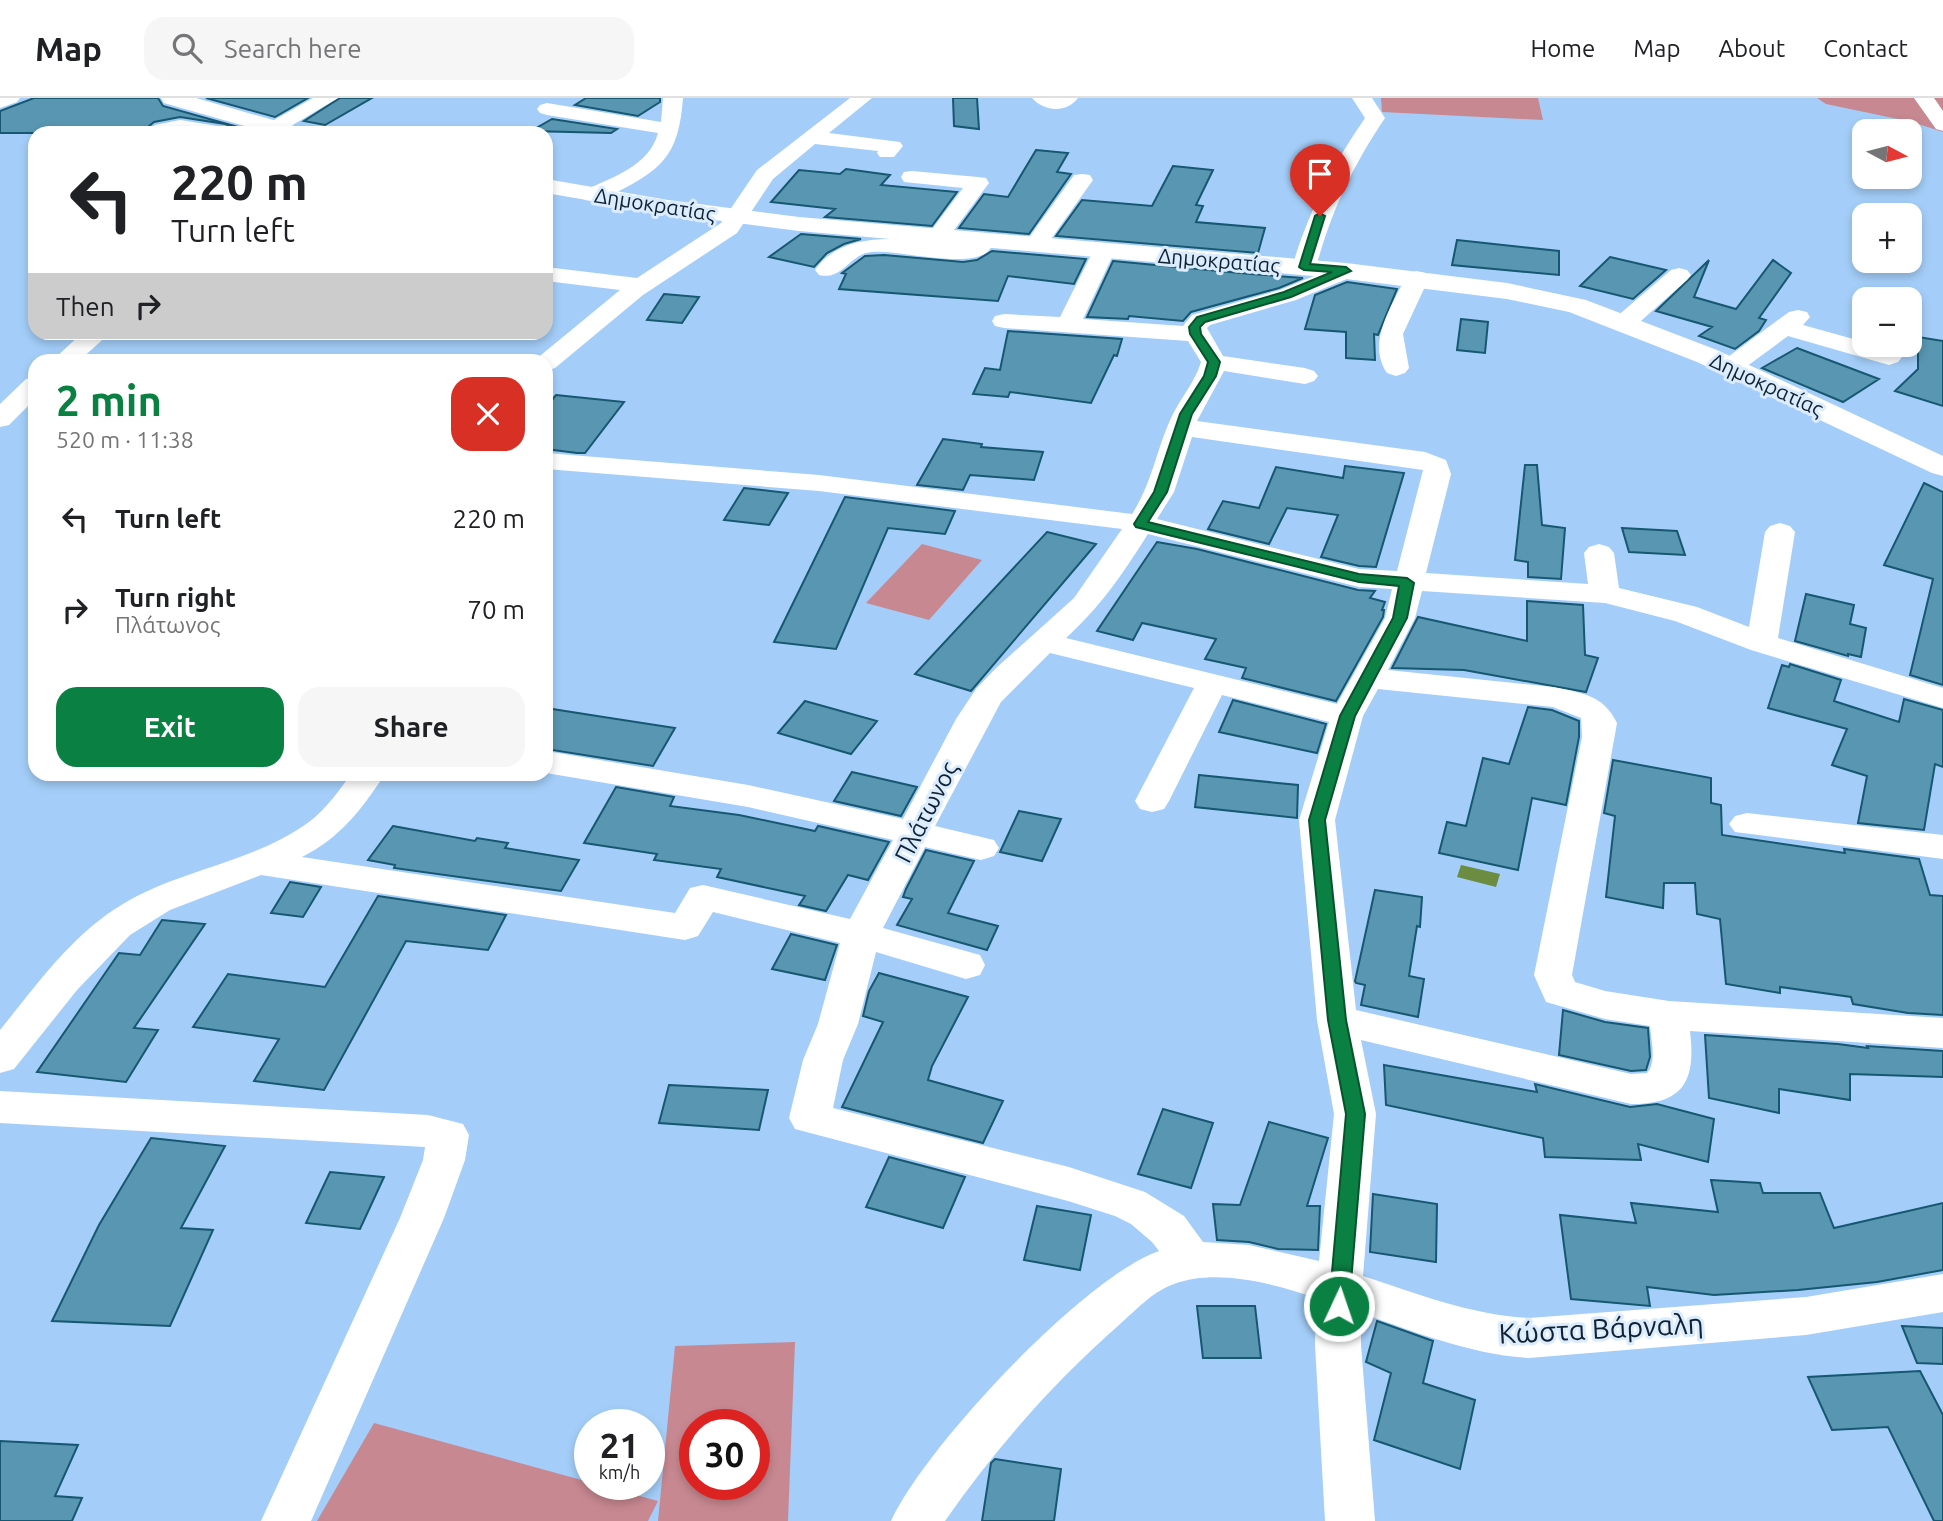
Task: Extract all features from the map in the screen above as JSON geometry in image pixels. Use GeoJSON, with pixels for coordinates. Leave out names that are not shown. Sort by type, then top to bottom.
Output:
{"type":"FeatureCollection","features":[{"type":"Feature","properties":{"kind":"main road"},"geometry":{"type":"LineString","coordinates":[[182,99],[266,126]]}},
{"type":"Feature","properties":{"kind":"main road","name":"Δημοκρατίας"},"geometry":{"type":"LineString","coordinates":[[553,187],[895,239],[938,236],[1036,244],[1346,271],[1507,290],[1554,300],[1624,323],[1730,367],[1943,467]]}},
{"type":"Feature","properties":{"kind":"street"},"geometry":{"type":"LineString","coordinates":[[0,102],[10,98]]}},
{"type":"Feature","properties":{"kind":"street"},"geometry":{"type":"LineString","coordinates":[[289,126],[328,98]]}},
{"type":"Feature","properties":{"kind":"street"},"geometry":{"type":"LineString","coordinates":[[593,195],[647,168],[664,150],[673,98]]}},
{"type":"Feature","properties":{"kind":"street"},"geometry":{"type":"LineString","coordinates":[[553,357],[642,286],[719,237],[765,175],[862,98]]}},
{"type":"Feature","properties":{"kind":"street"},"geometry":{"type":"LineString","coordinates":[[1042,98],[1060,104],[1069,98]]}},
{"type":"Feature","properties":{"kind":"street"},"geometry":{"type":"LineString","coordinates":[[1304,267],[1315,229],[1345,162],[1376,118],[1362,98]]}},
{"type":"Feature","properties":{"kind":"street"},"geometry":{"type":"LineString","coordinates":[[1924,98],[1943,125]]}},
{"type":"Feature","properties":{"kind":"street"},"geometry":{"type":"LineString","coordinates":[[547,109],[669,129]]}},
{"type":"Feature","properties":{"kind":"street"},"geometry":{"type":"LineString","coordinates":[[811,137],[892,146],[887,153]]}},
{"type":"Feature","properties":{"kind":"street"},"geometry":{"type":"LineString","coordinates":[[630,152],[647,168]]}},
{"type":"Feature","properties":{"kind":"street"},"geometry":{"type":"LineString","coordinates":[[912,177],[978,183],[938,236]]}},
{"type":"Feature","properties":{"kind":"street"},"geometry":{"type":"LineString","coordinates":[[1036,244],[1082,180]]}},
{"type":"Feature","properties":{"kind":"street"},"geometry":{"type":"LineString","coordinates":[[827,270],[858,248],[895,239],[966,252],[978,248],[985,240]]}},
{"type":"Feature","properties":{"kind":"street"},"geometry":{"type":"LineString","coordinates":[[1068,325],[1104,251]]}},
{"type":"Feature","properties":{"kind":"street","name":"Πλάτωνος"},"geometry":{"type":"LineString","coordinates":[[1192,1261],[1157,1219],[1130,1205],[1069,1184],[810,1118],[823,1060],[838,1024],[862,935],[973,719],[988,696],[1094,594],[1160,492],[1186,414],[1210,376],[1205,348],[1194,327],[1201,320],[1288,295],[1346,271]]}},
{"type":"Feature","properties":{"kind":"street"},"geometry":{"type":"LineString","coordinates":[[553,275],[642,286]]}},
{"type":"Feature","properties":{"kind":"street"},"geometry":{"type":"LineString","coordinates":[[1624,323],[1679,275]]}},
{"type":"Feature","properties":{"kind":"street"},"geometry":{"type":"LineString","coordinates":[[1396,368],[1391,334],[1417,278]]}},
{"type":"Feature","properties":{"kind":"street"},"geometry":{"type":"LineString","coordinates":[[1004,321],[1068,325],[1205,348],[1305,376]]}},
{"type":"Feature","properties":{"kind":"street"},"geometry":{"type":"LineString","coordinates":[[1730,367],[1791,323],[1852,344]]}},
{"type":"Feature","properties":{"kind":"street"},"geometry":{"type":"LineString","coordinates":[[72,354],[89,340]]}},
{"type":"Feature","properties":{"kind":"street"},"geometry":{"type":"LineString","coordinates":[[0,419],[28,391]]}},
{"type":"Feature","properties":{"kind":"street"},"geometry":{"type":"LineString","coordinates":[[1180,428],[1425,460],[1436,466],[1437,474],[1400,618],[1348,716],[1317,820],[1337,1020],[1355,1114],[1339,1287],[1339,1357],[1350,1521]]}},
{"type":"Feature","properties":{"kind":"street"},"geometry":{"type":"LineString","coordinates":[[553,462],[819,483],[1097,516],[1141,524],[1359,578],[1605,594],[1686,614],[1762,643],[1943,698]]}},
{"type":"Feature","properties":{"kind":"street"},"geometry":{"type":"LineString","coordinates":[[1762,643],[1780,532]]}},
{"type":"Feature","properties":{"kind":"street"},"geometry":{"type":"LineString","coordinates":[[1599,552],[1605,594]]}},
{"type":"Feature","properties":{"kind":"street"},"geometry":{"type":"LineString","coordinates":[[1043,642],[1348,716]]}},
{"type":"Feature","properties":{"kind":"street"},"geometry":{"type":"LineString","coordinates":[[1368,678],[1553,697],[1576,702],[1595,712],[1600,723],[1599,737],[1553,975],[1560,992],[1605,1005],[1669,1015],[1943,1033]]}},
{"type":"Feature","properties":{"kind":"street"},"geometry":{"type":"LineString","coordinates":[[1152,801],[1213,682]]}},
{"type":"Feature","properties":{"kind":"street"},"geometry":{"type":"LineString","coordinates":[[553,763],[748,796],[981,848]]}},
{"type":"Feature","properties":{"kind":"street"},"geometry":{"type":"LineString","coordinates":[[0,1058],[83,960],[124,921],[178,892],[259,863],[319,831],[341,810],[363,781]]}},
{"type":"Feature","properties":{"kind":"street"},"geometry":{"type":"LineString","coordinates":[[1747,824],[1943,847]]}},
{"type":"Feature","properties":{"kind":"street"},"geometry":{"type":"LineString","coordinates":[[259,863],[685,927],[703,897],[862,935],[966,965]]}},
{"type":"Feature","properties":{"kind":"street"},"geometry":{"type":"LineString","coordinates":[[1337,1020],[1647,1091],[1661,1087],[1670,1080],[1672,1070],[1669,1015]]}},
{"type":"Feature","properties":{"kind":"street"},"geometry":{"type":"LineString","coordinates":[[0,1107],[414,1130],[448,1135],[444,1160],[422,1218],[286,1521]]}},
{"type":"Feature","properties":{"kind":"street","name":"Κώστα Βάρναλη"},"geometry":{"type":"LineString","coordinates":[[916,1521],[1015,1394],[1048,1360],[1139,1281],[1164,1267],[1192,1261],[1243,1262],[1298,1273],[1471,1331],[1493,1336],[1529,1338],[1806,1316],[1943,1293]]}},
{"type":"Feature","properties":{"kind":"shaded area"},"geometry":{"type":"Polygon","coordinates":[[[1381,98],[1538,98],[1543,120],[1382,112],[1381,98]]]}},
{"type":"Feature","properties":{"kind":"shaded area"},"geometry":{"type":"Polygon","coordinates":[[[1817,98],[1943,98],[1943,132],[1922,125],[1922,119],[1898,119],[1826,104],[1817,98]]]}},
{"type":"Feature","properties":{"kind":"shaded area"},"geometry":{"type":"Polygon","coordinates":[[[922,544],[982,560],[929,620],[866,603],[922,544]]]}},
{"type":"Feature","properties":{"kind":"shaded area"},"geometry":{"type":"Polygon","coordinates":[[[1461,865],[1500,874],[1496,887],[1457,877],[1461,865]]]}},
{"type":"Feature","properties":{"kind":"shaded area"},"geometry":{"type":"Polygon","coordinates":[[[795,1342],[788,1521],[658,1521],[660,1500],[665,1500],[665,1449],[675,1346],[795,1342]]]}},
{"type":"Feature","properties":{"kind":"shaded area"},"geometry":{"type":"Polygon","coordinates":[[[374,1423],[574,1478],[574,1500],[658,1501],[648,1521],[317,1521],[374,1423]]]}},
{"type":"Feature","properties":{"kind":"building"},"geometry":{"type":"Polygon","coordinates":[[[34,98],[158,98],[163,106],[234,126],[180,117],[154,122],[149,126],[28,126],[28,133],[0,133],[0,111],[34,98]]]}},
{"type":"Feature","properties":{"kind":"building"},"geometry":{"type":"Polygon","coordinates":[[[206,98],[308,98],[275,117],[206,98]]]}},
{"type":"Feature","properties":{"kind":"building"},"geometry":{"type":"Polygon","coordinates":[[[340,98],[372,98],[325,125],[304,121],[340,98]]]}},
{"type":"Feature","properties":{"kind":"building"},"geometry":{"type":"Polygon","coordinates":[[[586,98],[660,98],[660,102],[638,116],[575,105],[586,98]]]}},
{"type":"Feature","properties":{"kind":"building"},"geometry":{"type":"Polygon","coordinates":[[[953,98],[977,98],[979,129],[954,126],[953,98]]]}},
{"type":"Feature","properties":{"kind":"building"},"geometry":{"type":"Polygon","coordinates":[[[552,119],[617,129],[611,133],[553,132],[553,126],[540,126],[552,119]]]}},
{"type":"Feature","properties":{"kind":"building"},"geometry":{"type":"Polygon","coordinates":[[[1036,150],[1068,153],[1057,172],[1071,174],[1029,234],[959,228],[984,194],[1008,197],[1036,150]]]}},
{"type":"Feature","properties":{"kind":"building"},"geometry":{"type":"Polygon","coordinates":[[[1173,166],[1213,170],[1196,205],[1203,206],[1196,222],[1265,228],[1258,253],[1056,236],[1082,200],[1152,206],[1173,166]]]}},
{"type":"Feature","properties":{"kind":"building"},"geometry":{"type":"Polygon","coordinates":[[[846,169],[890,175],[881,185],[957,192],[932,226],[825,217],[835,209],[771,202],[799,170],[840,174],[846,169]]]}},
{"type":"Feature","properties":{"kind":"building"},"geometry":{"type":"Polygon","coordinates":[[[801,234],[861,239],[827,253],[814,267],[769,257],[801,234]]]}},
{"type":"Feature","properties":{"kind":"building"},"geometry":{"type":"Polygon","coordinates":[[[1457,240],[1559,251],[1559,275],[1452,265],[1457,240]]]}},
{"type":"Feature","properties":{"kind":"building"},"geometry":{"type":"Polygon","coordinates":[[[992,251],[1086,259],[1074,284],[1008,276],[998,301],[839,289],[846,274],[842,273],[865,256],[884,255],[963,262],[977,260],[992,251]]]}},
{"type":"Feature","properties":{"kind":"building"},"geometry":{"type":"Polygon","coordinates":[[[1610,257],[1666,270],[1633,299],[1580,286],[1610,257]]]}},
{"type":"Feature","properties":{"kind":"building"},"geometry":{"type":"Polygon","coordinates":[[[1709,260],[1694,297],[1736,309],[1773,260],[1791,273],[1759,318],[1766,320],[1759,331],[1735,349],[1699,336],[1712,327],[1656,311],[1709,260]]]}},
{"type":"Feature","properties":{"kind":"building"},"geometry":{"type":"Polygon","coordinates":[[[1113,261],[1303,278],[1279,288],[1191,312],[1183,321],[1129,316],[1128,319],[1087,317],[1113,261]]]}},
{"type":"Feature","properties":{"kind":"building"},"geometry":{"type":"Polygon","coordinates":[[[1347,282],[1397,289],[1378,335],[1374,334],[1375,360],[1346,358],[1346,332],[1305,329],[1315,295],[1347,282]]]}},
{"type":"Feature","properties":{"kind":"building"},"geometry":{"type":"Polygon","coordinates":[[[664,294],[699,297],[682,323],[647,320],[664,294]]]}},
{"type":"Feature","properties":{"kind":"building"},"geometry":{"type":"Polygon","coordinates":[[[1461,319],[1488,322],[1485,353],[1457,350],[1461,319]]]}},
{"type":"Feature","properties":{"kind":"building"},"geometry":{"type":"Polygon","coordinates":[[[1008,331],[1122,339],[1117,356],[1114,355],[1091,403],[1010,392],[1008,397],[973,394],[985,368],[1000,370],[1008,331]]]}},
{"type":"Feature","properties":{"kind":"building"},"geometry":{"type":"Polygon","coordinates":[[[1922,338],[1943,341],[1943,406],[1895,391],[1918,369],[1918,357],[1922,357],[1922,338]]]}},
{"type":"Feature","properties":{"kind":"building"},"geometry":{"type":"Polygon","coordinates":[[[1797,348],[1879,379],[1843,402],[1762,368],[1797,348]]]}},
{"type":"Feature","properties":{"kind":"building"},"geometry":{"type":"Polygon","coordinates":[[[556,395],[624,402],[585,453],[577,453],[553,450],[553,399],[556,395]]]}},
{"type":"Feature","properties":{"kind":"building"},"geometry":{"type":"Polygon","coordinates":[[[943,439],[982,444],[981,447],[1043,452],[1034,480],[970,475],[963,490],[917,485],[943,439]]]}},
{"type":"Feature","properties":{"kind":"building"},"geometry":{"type":"Polygon","coordinates":[[[1525,465],[1537,465],[1542,525],[1565,528],[1561,579],[1528,577],[1528,562],[1515,560],[1525,465]]]}},
{"type":"Feature","properties":{"kind":"building"},"geometry":{"type":"Polygon","coordinates":[[[1345,466],[1404,473],[1376,567],[1321,557],[1338,515],[1287,508],[1269,544],[1208,529],[1223,501],[1259,508],[1276,467],[1343,478],[1345,466]]]}},
{"type":"Feature","properties":{"kind":"building"},"geometry":{"type":"Polygon","coordinates":[[[1924,483],[1943,492],[1943,685],[1910,675],[1933,579],[1884,565],[1924,483]]]}},
{"type":"Feature","properties":{"kind":"building"},"geometry":{"type":"Polygon","coordinates":[[[744,488],[788,493],[769,525],[724,520],[744,488]]]}},
{"type":"Feature","properties":{"kind":"building"},"geometry":{"type":"Polygon","coordinates":[[[845,497],[955,511],[945,534],[888,528],[836,649],[774,642],[845,497]]]}},
{"type":"Feature","properties":{"kind":"building"},"geometry":{"type":"Polygon","coordinates":[[[1622,528],[1677,531],[1685,555],[1629,552],[1622,528]]]}},
{"type":"Feature","properties":{"kind":"building"},"geometry":{"type":"Polygon","coordinates":[[[1047,532],[1096,544],[971,691],[915,674],[1047,532]]]}},
{"type":"Feature","properties":{"kind":"building"},"geometry":{"type":"Polygon","coordinates":[[[1157,542],[1197,549],[1358,590],[1375,591],[1370,598],[1385,602],[1383,617],[1336,701],[1242,678],[1246,668],[1205,659],[1216,639],[1142,623],[1133,640],[1097,631],[1157,542]]]}},
{"type":"Feature","properties":{"kind":"building"},"geometry":{"type":"Polygon","coordinates":[[[1806,594],[1854,605],[1850,624],[1866,628],[1861,657],[1795,641],[1806,594]]]}},
{"type":"Feature","properties":{"kind":"building"},"geometry":{"type":"Polygon","coordinates":[[[1527,601],[1583,605],[1585,655],[1598,658],[1586,692],[1464,670],[1392,668],[1418,617],[1527,641],[1527,601]]]}},
{"type":"Feature","properties":{"kind":"building"},"geometry":{"type":"Polygon","coordinates":[[[1790,664],[1841,680],[1834,701],[1899,722],[1904,699],[1943,710],[1943,767],[1935,764],[1924,830],[1858,823],[1867,776],[1832,765],[1847,729],[1768,708],[1782,665],[1789,667],[1790,664]]]}},
{"type":"Feature","properties":{"kind":"building"},"geometry":{"type":"Polygon","coordinates":[[[1233,700],[1326,724],[1317,753],[1219,732],[1233,700]]]}},
{"type":"Feature","properties":{"kind":"building"},"geometry":{"type":"Polygon","coordinates":[[[805,701],[877,721],[851,754],[778,733],[805,701]]]}},
{"type":"Feature","properties":{"kind":"building"},"geometry":{"type":"Polygon","coordinates":[[[1528,707],[1552,710],[1579,721],[1579,737],[1566,805],[1532,798],[1518,870],[1439,853],[1447,822],[1466,826],[1483,758],[1509,764],[1528,707]]]}},
{"type":"Feature","properties":{"kind":"building"},"geometry":{"type":"Polygon","coordinates":[[[553,709],[675,728],[653,766],[553,750],[553,709]]]}},
{"type":"Feature","properties":{"kind":"building"},"geometry":{"type":"Polygon","coordinates":[[[1613,760],[1711,778],[1711,803],[1721,805],[1722,835],[1845,853],[1844,849],[1919,859],[1930,895],[1943,896],[1943,1015],[1908,1013],[1853,1004],[1851,997],[1780,987],[1780,993],[1726,984],[1720,919],[1697,914],[1695,883],[1664,883],[1663,908],[1606,897],[1615,816],[1604,813],[1613,760]]]}},
{"type":"Feature","properties":{"kind":"building"},"geometry":{"type":"Polygon","coordinates":[[[852,772],[917,787],[901,816],[834,801],[852,772]]]}},
{"type":"Feature","properties":{"kind":"building"},"geometry":{"type":"Polygon","coordinates":[[[1199,775],[1298,785],[1297,818],[1195,807],[1199,775]]]}},
{"type":"Feature","properties":{"kind":"building"},"geometry":{"type":"Polygon","coordinates":[[[616,787],[674,797],[670,806],[739,815],[815,831],[818,826],[889,842],[868,880],[848,875],[826,911],[799,905],[805,896],[717,877],[721,869],[654,860],[657,854],[584,843],[616,787]]]}},
{"type":"Feature","properties":{"kind":"building"},"geometry":{"type":"Polygon","coordinates":[[[1019,811],[1061,819],[1042,861],[1000,852],[1019,811]]]}},
{"type":"Feature","properties":{"kind":"building"},"geometry":{"type":"Polygon","coordinates":[[[393,826],[475,841],[477,838],[508,843],[505,848],[579,860],[561,891],[394,868],[395,865],[368,860],[393,826]]]}},
{"type":"Feature","properties":{"kind":"building"},"geometry":{"type":"Polygon","coordinates":[[[926,850],[974,861],[948,913],[998,926],[987,950],[897,925],[912,899],[903,897],[926,850]]]}},
{"type":"Feature","properties":{"kind":"building"},"geometry":{"type":"Polygon","coordinates":[[[290,882],[321,887],[303,917],[271,913],[290,882]]]}},
{"type":"Feature","properties":{"kind":"building"},"geometry":{"type":"Polygon","coordinates":[[[1375,890],[1422,897],[1420,927],[1417,926],[1409,976],[1424,979],[1418,1017],[1361,1005],[1365,985],[1355,981],[1375,890]]]}},
{"type":"Feature","properties":{"kind":"building"},"geometry":{"type":"Polygon","coordinates":[[[378,896],[506,915],[488,950],[406,941],[324,1090],[254,1081],[279,1039],[193,1027],[228,974],[325,987],[378,896]]]}},
{"type":"Feature","properties":{"kind":"building"},"geometry":{"type":"Polygon","coordinates":[[[162,920],[205,924],[134,1028],[158,1030],[126,1082],[37,1072],[119,953],[140,955],[162,920]]]}},
{"type":"Feature","properties":{"kind":"building"},"geometry":{"type":"Polygon","coordinates":[[[791,934],[837,945],[825,980],[772,969],[791,934]]]}},
{"type":"Feature","properties":{"kind":"building"},"geometry":{"type":"Polygon","coordinates":[[[879,973],[968,997],[932,1066],[928,1080],[1003,1101],[983,1143],[842,1107],[883,1022],[863,1016],[869,991],[879,973]]]}},
{"type":"Feature","properties":{"kind":"building"},"geometry":{"type":"Polygon","coordinates":[[[1563,1010],[1605,1022],[1648,1028],[1650,1057],[1646,1070],[1631,1071],[1559,1055],[1563,1010]]]}},
{"type":"Feature","properties":{"kind":"building"},"geometry":{"type":"Polygon","coordinates":[[[1705,1035],[1943,1051],[1943,1077],[1850,1074],[1850,1100],[1779,1089],[1779,1113],[1709,1098],[1705,1035]]]}},
{"type":"Feature","properties":{"kind":"building"},"geometry":{"type":"Polygon","coordinates":[[[1384,1065],[1537,1092],[1535,1084],[1630,1107],[1657,1104],[1714,1119],[1708,1162],[1638,1144],[1641,1160],[1545,1157],[1543,1138],[1386,1105],[1384,1065]]]}},
{"type":"Feature","properties":{"kind":"building"},"geometry":{"type":"Polygon","coordinates":[[[669,1085],[768,1090],[759,1130],[659,1123],[669,1085]]]}},
{"type":"Feature","properties":{"kind":"building"},"geometry":{"type":"Polygon","coordinates":[[[1163,1109],[1213,1123],[1191,1188],[1138,1174],[1163,1109]]]}},
{"type":"Feature","properties":{"kind":"building"},"geometry":{"type":"Polygon","coordinates":[[[1269,1122],[1328,1138],[1307,1206],[1320,1206],[1318,1250],[1278,1249],[1249,1242],[1217,1240],[1213,1204],[1240,1205],[1269,1122]]]}},
{"type":"Feature","properties":{"kind":"building"},"geometry":{"type":"Polygon","coordinates":[[[151,1138],[225,1146],[181,1228],[213,1230],[170,1326],[52,1321],[99,1225],[151,1138]]]}},
{"type":"Feature","properties":{"kind":"building"},"geometry":{"type":"Polygon","coordinates":[[[889,1157],[965,1177],[943,1228],[866,1207],[889,1157]]]}},
{"type":"Feature","properties":{"kind":"building"},"geometry":{"type":"Polygon","coordinates":[[[330,1172],[384,1177],[360,1229],[306,1223],[330,1172]]]}},
{"type":"Feature","properties":{"kind":"building"},"geometry":{"type":"Polygon","coordinates":[[[1711,1180],[1760,1183],[1763,1193],[1820,1193],[1834,1228],[1943,1203],[1943,1270],[1877,1282],[1714,1295],[1647,1287],[1650,1306],[1571,1299],[1560,1215],[1636,1223],[1631,1203],[1718,1212],[1711,1180]]]}},
{"type":"Feature","properties":{"kind":"building"},"geometry":{"type":"Polygon","coordinates":[[[1373,1194],[1437,1204],[1436,1262],[1370,1252],[1373,1194]]]}},
{"type":"Feature","properties":{"kind":"building"},"geometry":{"type":"Polygon","coordinates":[[[1037,1206],[1091,1215],[1080,1270],[1024,1260],[1037,1206]]]}},
{"type":"Feature","properties":{"kind":"building"},"geometry":{"type":"Polygon","coordinates":[[[1197,1306],[1255,1306],[1261,1358],[1203,1358],[1197,1306]]]}},
{"type":"Feature","properties":{"kind":"building"},"geometry":{"type":"Polygon","coordinates":[[[1377,1321],[1433,1341],[1423,1383],[1475,1400],[1460,1469],[1374,1440],[1391,1373],[1366,1362],[1377,1321]]]}},
{"type":"Feature","properties":{"kind":"building"},"geometry":{"type":"Polygon","coordinates":[[[1902,1326],[1943,1328],[1943,1364],[1917,1363],[1902,1326]]]}},
{"type":"Feature","properties":{"kind":"building"},"geometry":{"type":"Polygon","coordinates":[[[1920,1371],[1943,1415],[1943,1521],[1934,1521],[1888,1427],[1832,1430],[1808,1377],[1920,1371]]]}},
{"type":"Feature","properties":{"kind":"building"},"geometry":{"type":"Polygon","coordinates":[[[0,1441],[78,1445],[55,1496],[82,1498],[72,1521],[0,1521],[0,1441]]]}},
{"type":"Feature","properties":{"kind":"building"},"geometry":{"type":"Polygon","coordinates":[[[995,1459],[1061,1469],[1054,1521],[982,1521],[991,1463],[995,1459]]]}},
{"type":"Feature","properties":{"kind":"route"},"geometry":{"type":"LineString","coordinates":[[1320,216],[1304,267],[1346,271],[1288,295],[1201,320],[1194,327],[1214,362],[1210,376],[1186,414],[1160,492],[1141,524],[1359,578],[1407,583],[1400,618],[1348,716],[1317,820],[1337,1020],[1355,1114],[1339,1306]]}}]}
